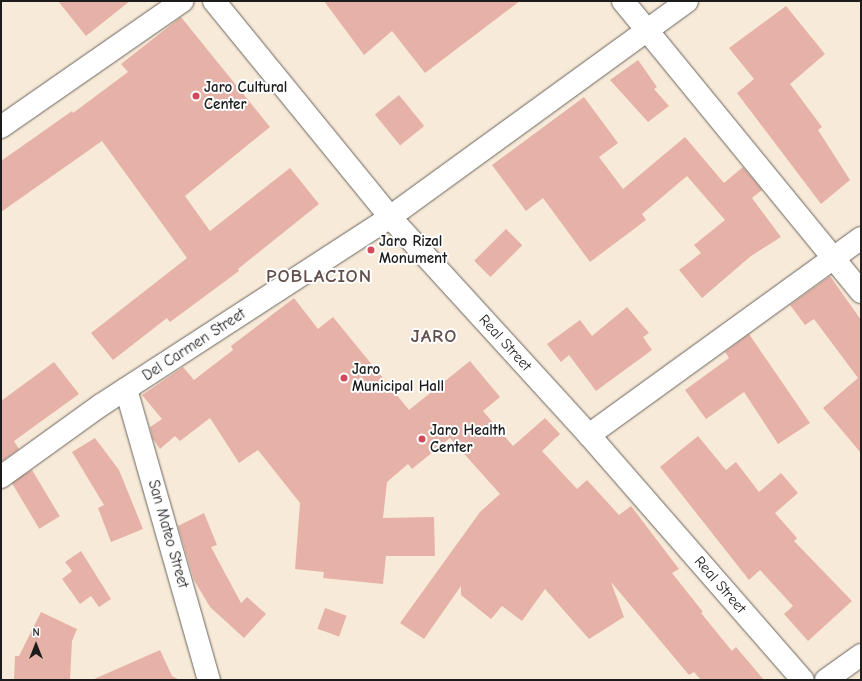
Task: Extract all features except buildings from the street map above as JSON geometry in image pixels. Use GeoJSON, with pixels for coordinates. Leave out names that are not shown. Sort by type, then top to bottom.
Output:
{"type":"FeatureCollection","features":[{"type":"Feature","properties":{"kind":"street"},"geometry":{"type":"LineString","coordinates":[[1,127],[182,1]]}},
{"type":"Feature","properties":{"kind":"street","name":"Real Street"},"geometry":{"type":"LineString","coordinates":[[214,1],[390,217],[589,436],[803,680]]}},
{"type":"Feature","properties":{"kind":"street"},"geometry":{"type":"LineString","coordinates":[[622,1],[861,292]]}},
{"type":"Feature","properties":{"kind":"street","name":"Del Carmen Street"},"geometry":{"type":"LineString","coordinates":[[1,477],[126,388],[390,217],[687,1]]}},
{"type":"Feature","properties":{"kind":"street"},"geometry":{"type":"LineString","coordinates":[[589,436],[861,238]]}},
{"type":"Feature","properties":{"kind":"street","name":"San Mateo Street"},"geometry":{"type":"LineString","coordinates":[[126,388],[209,680]]}},
{"type":"Feature","properties":{"kind":"street"},"geometry":{"type":"LineString","coordinates":[[829,678],[861,655]]}},
{"type":"Feature","properties":{"kind":"place","name":"Jaro Cultural Center"},"geometry":{"type":"Point","coordinates":[196,96]}},
{"type":"Feature","properties":{"kind":"place","name":"Jaro Rizal Monument"},"geometry":{"type":"Point","coordinates":[371,250]}},
{"type":"Feature","properties":{"kind":"place","name":"Jaro Municipal Hall"},"geometry":{"type":"Point","coordinates":[344,378]}},
{"type":"Feature","properties":{"kind":"place","name":"Jaro Health Center"},"geometry":{"type":"Point","coordinates":[422,439]}},
{"type":"Feature","properties":{"kind":"district","name":"POBLACION"},"geometry":{"type":"Point","coordinates":[319,277]}},
{"type":"Feature","properties":{"kind":"district","name":"JARO"},"geometry":{"type":"Point","coordinates":[434,337]}}]}
